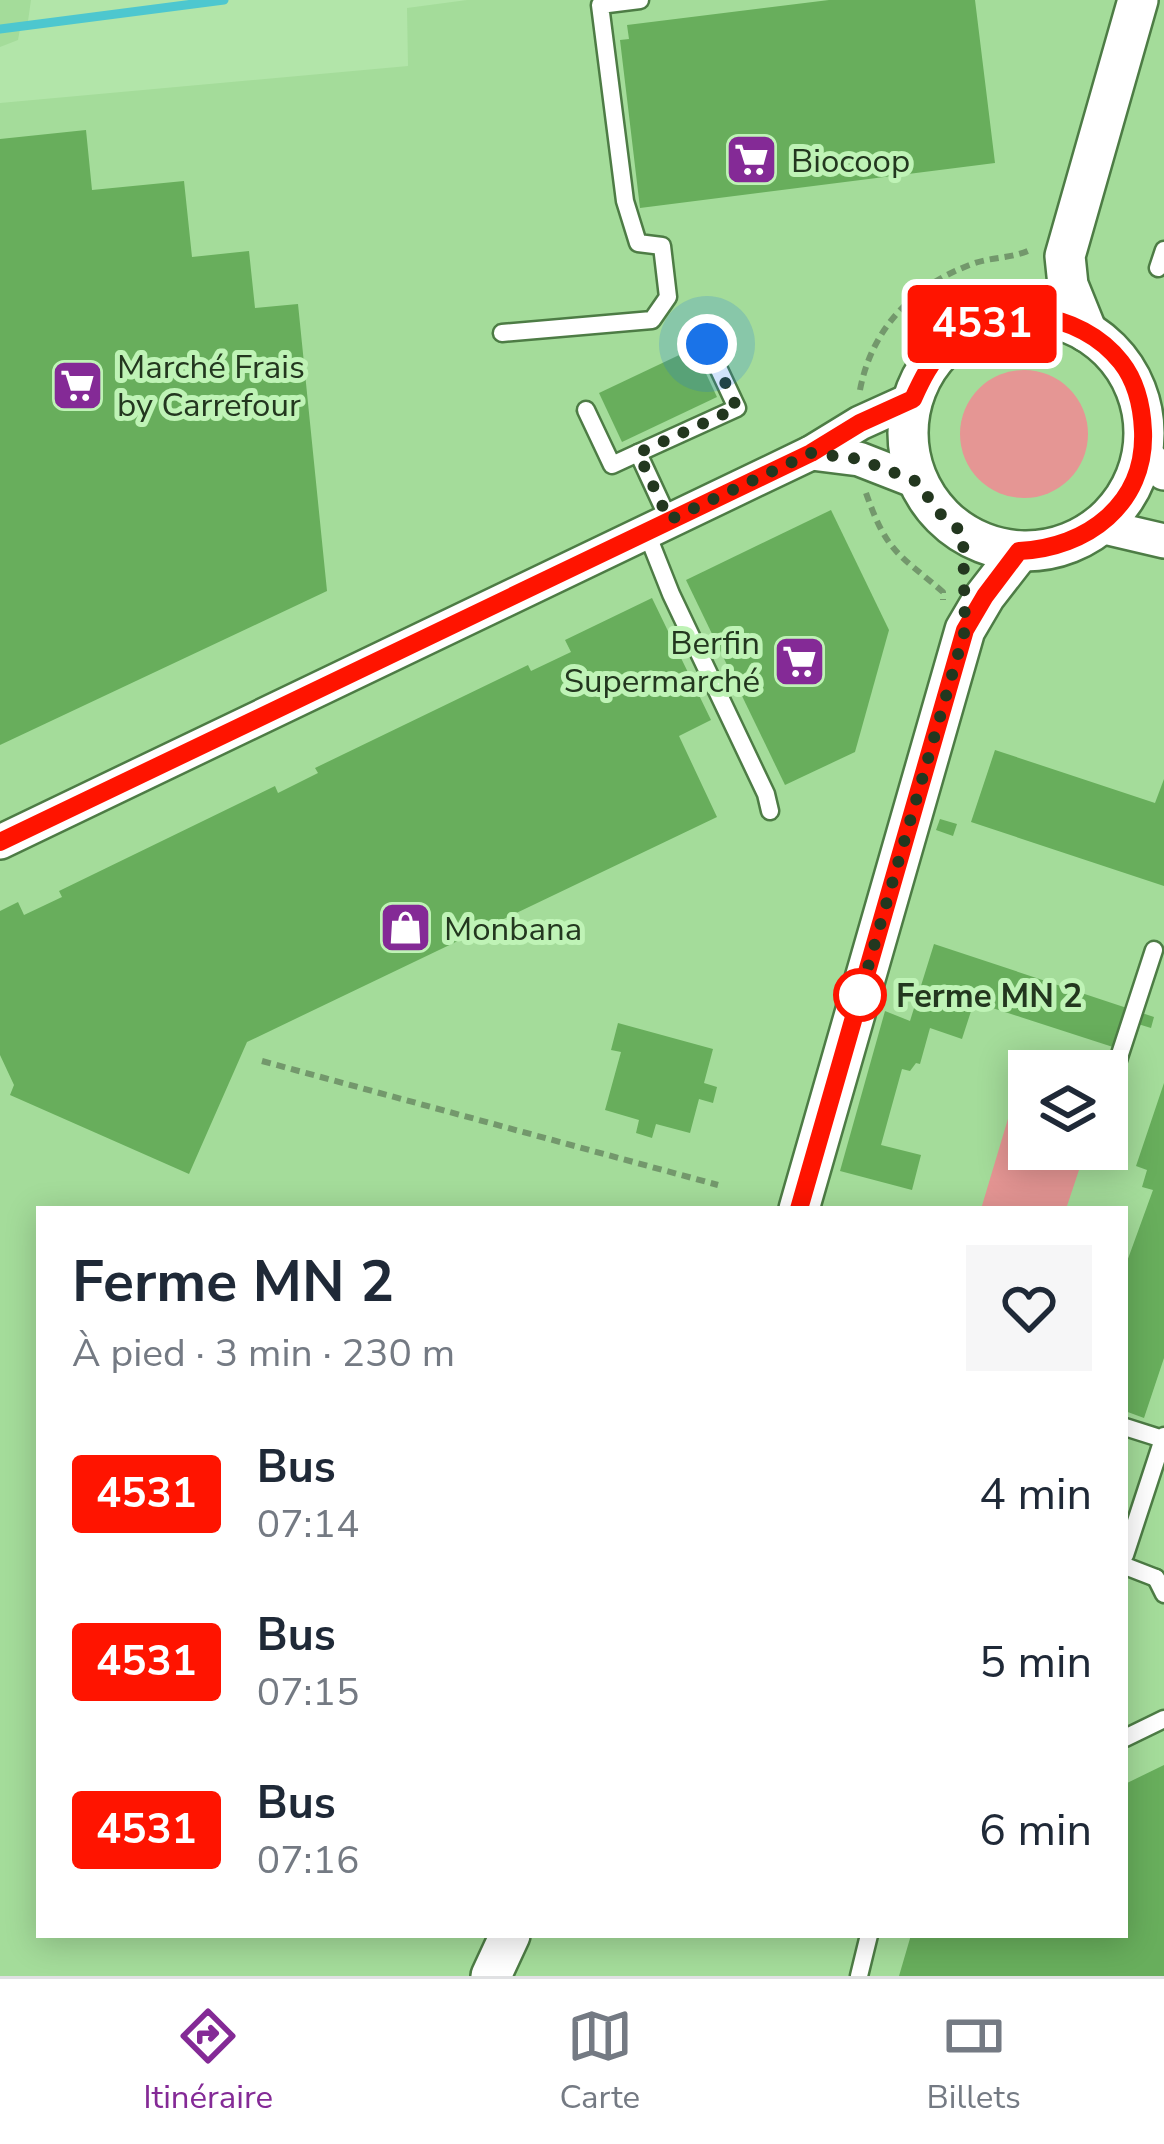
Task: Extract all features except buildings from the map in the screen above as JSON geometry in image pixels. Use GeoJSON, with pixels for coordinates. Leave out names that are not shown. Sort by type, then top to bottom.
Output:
{"type":"FeatureCollection","features":[{"type":"Feature","properties":{"kind":"street"},"geometry":{"type":"LineString","coordinates":[[1011,316],[1045,273],[1138,0]]}},
{"type":"Feature","properties":{"kind":"street"},"geometry":{"type":"LineString","coordinates":[[1051,250],[1087,332]]}},
{"type":"Feature","properties":{"kind":"street"},"geometry":{"type":"LineString","coordinates":[[1011,316],[1051,317],[1087,332],[1122,363],[1142,405],[1154,462],[1121,505],[1076,541],[1048,550],[1019,551],[990,546],[963,533],[937,511],[918,482],[908,441],[913,399],[927,368],[950,343],[978,325],[1011,316]]}},
{"type":"Feature","properties":{"kind":"street"},"geometry":{"type":"LineString","coordinates":[[0,842],[811,453],[913,399]]}},
{"type":"Feature","properties":{"kind":"street"},"geometry":{"type":"LineString","coordinates":[[811,453],[859,459],[918,482]]}},
{"type":"Feature","properties":{"kind":"street"},"geometry":{"type":"LineString","coordinates":[[1100,526],[1164,541]]}},
{"type":"Feature","properties":{"kind":"street"},"geometry":{"type":"LineString","coordinates":[[800,1206],[954,617],[963,533]]}},
{"type":"Feature","properties":{"kind":"street"},"geometry":{"type":"LineString","coordinates":[[954,617],[985,596],[1019,551]]}},
{"type":"Feature","properties":{"kind":"street"},"geometry":{"type":"LineString","coordinates":[[491,1976],[509,1938]]}},
{"type":"Feature","properties":{"kind":"lane"},"geometry":{"type":"LineString","coordinates":[[502,333],[652,320],[668,297],[662,246],[638,243],[625,201],[600,5],[640,0]]}},
{"type":"Feature","properties":{"kind":"lane"},"geometry":{"type":"LineString","coordinates":[[586,410],[612,465],[737,408],[707,344]]}},
{"type":"Feature","properties":{"kind":"lane"},"geometry":{"type":"LineString","coordinates":[[638,453],[671,594],[766,794],[770,812]]}},
{"type":"Feature","properties":{"kind":"lane"},"geometry":{"type":"LineString","coordinates":[[1121,1050],[1154,950]]}},
{"type":"Feature","properties":{"kind":"lane"},"geometry":{"type":"LineString","coordinates":[[1128,1428],[1164,1437],[1128,1546]]}},
{"type":"Feature","properties":{"kind":"lane"},"geometry":{"type":"LineString","coordinates":[[1128,1567],[1161,1582]]}},
{"type":"Feature","properties":{"kind":"lane"},"geometry":{"type":"LineString","coordinates":[[1128,1737],[1164,1719]]}},
{"type":"Feature","properties":{"kind":"lane"},"geometry":{"type":"LineString","coordinates":[[859,1976],[870,1938]]}},
{"type":"Feature","properties":{"kind":"path"},"geometry":{"type":"LineString","coordinates":[[860,423],[860,386],[874,344],[898,308],[932,282],[977,262],[1051,250]]}},
{"type":"Feature","properties":{"kind":"path"},"geometry":{"type":"LineString","coordinates":[[859,459],[879,530],[902,562],[943,592],[954,617]]}},
{"type":"Feature","properties":{"kind":"path"},"geometry":{"type":"LineString","coordinates":[[262,1061],[718,1185]]}},
{"type":"Feature","properties":{"kind":"shaded area"},"geometry":{"type":"Polygon","coordinates":[[[0,0],[31,0],[28,21],[21,23],[18,40],[0,47],[0,0]]]}},
{"type":"Feature","properties":{"kind":"shaded area"},"geometry":{"type":"Polygon","coordinates":[[[467,0],[1164,0],[1164,1976],[0,1976],[0,103],[408,66],[407,8],[467,0]]]}},
{"type":"Feature","properties":{"kind":"shaded area"},"geometry":{"type":"Polygon","coordinates":[[[1024,370],[1048,375],[1069,389],[1083,410],[1088,434],[1083,458],[1069,479],[1048,493],[1024,498],[1000,493],[979,479],[965,458],[960,434],[965,410],[979,389],[1000,375],[1024,370]]]}},
{"type":"Feature","properties":{"kind":"shaded area"},"geometry":{"type":"Polygon","coordinates":[[[1008,1119],[1008,1170],[1079,1170],[1067,1206],[982,1206],[1008,1119]]]}},
{"type":"Feature","properties":{"kind":"waterway"},"geometry":{"type":"LineString","coordinates":[[0,29],[224,0]]}},
{"type":"Feature","properties":{"kind":"bus line","name":"4531"},"geometry":{"type":"LineString","coordinates":[[0,842],[811,453],[913,399],[927,368],[950,343],[978,325],[1011,316],[1051,317],[1087,332],[1122,363],[1142,405],[1144,452],[1136,480],[1121,505],[1076,541],[1048,550],[1019,551],[965,630],[800,1206]]}},
{"type":"Feature","properties":{"kind":"place","name":"Biocoop"},"geometry":{"type":"Point","coordinates":[752,160]}},
{"type":"Feature","properties":{"kind":"place","name":"Marché Frais by Carrefour"},"geometry":{"type":"Point","coordinates":[78,385]}},
{"type":"Feature","properties":{"kind":"place","name":"Berfin Supermarché"},"geometry":{"type":"Point","coordinates":[799,661]}},
{"type":"Feature","properties":{"kind":"place","name":"Monbana"},"geometry":{"type":"Point","coordinates":[405,928]}},
{"type":"Feature","properties":{"kind":"place","name":"Ferme MN 2"},"geometry":{"type":"Point","coordinates":[860,995]}},
{"type":"Feature","properties":{"kind":"route"},"geometry":{"type":"LineString","coordinates":[[707,344],[737,408],[638,453],[669,520],[811,453],[859,459],[918,482],[937,511],[963,533],[965,630],[860,995]]}}]}
